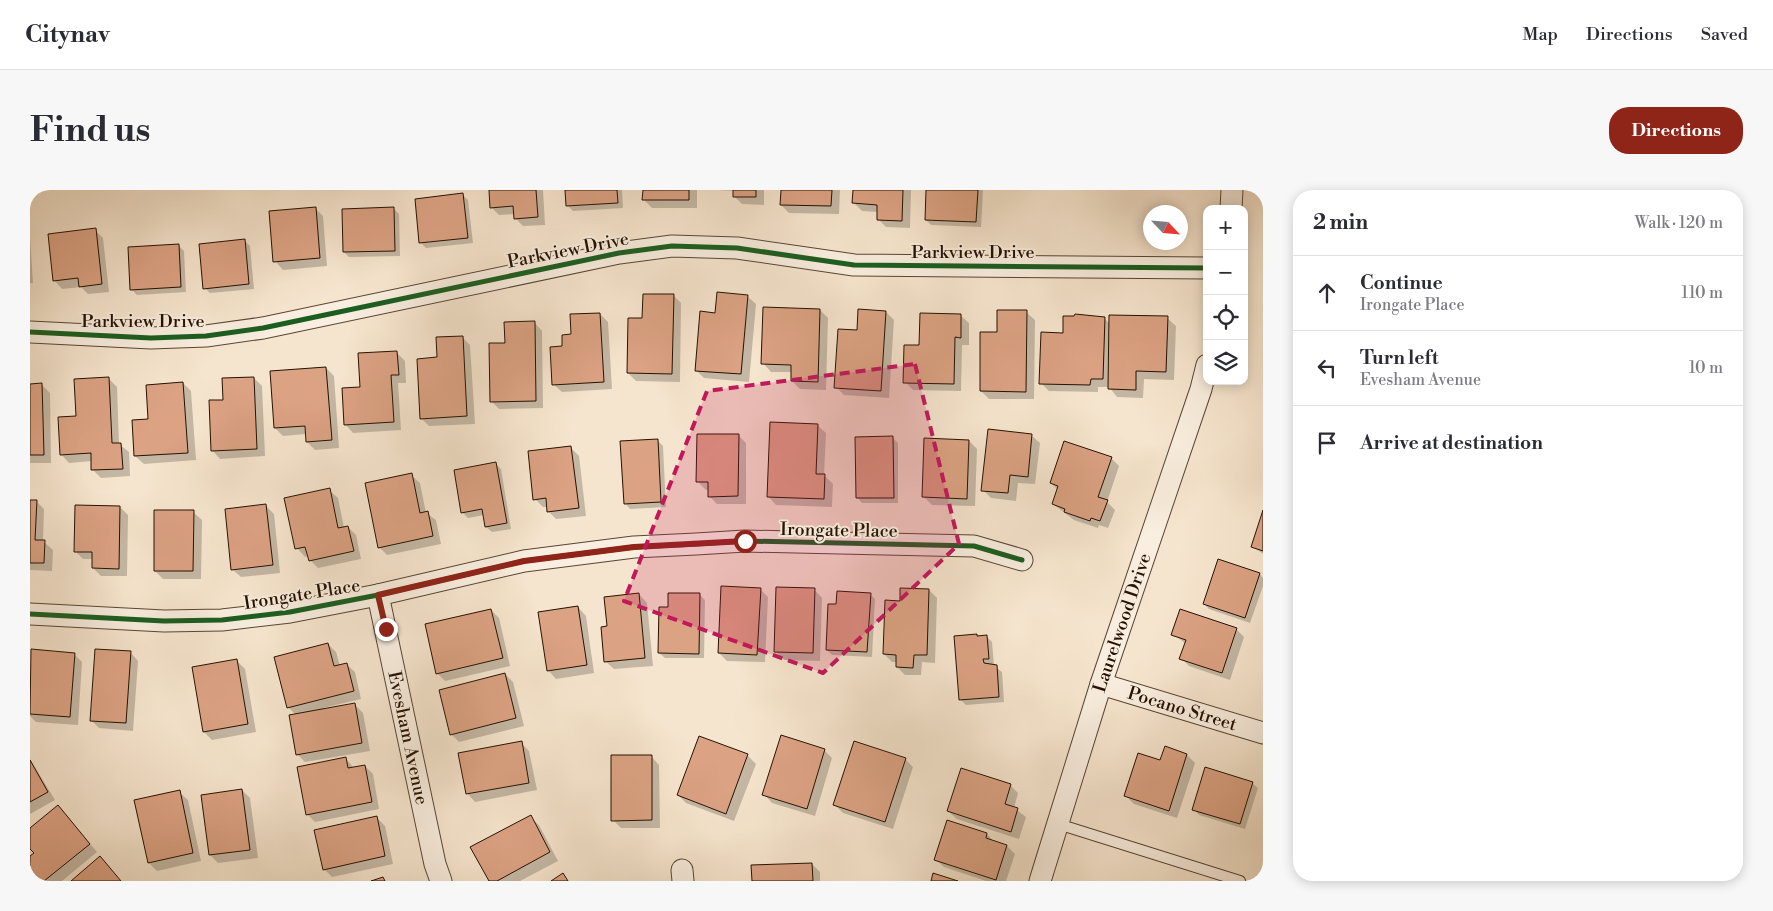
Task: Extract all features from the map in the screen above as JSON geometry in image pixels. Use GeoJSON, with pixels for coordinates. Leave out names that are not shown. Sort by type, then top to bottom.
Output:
{"type":"FeatureCollection","features":[{"type":"Feature","properties":{"kind":"street"},"geometry":{"type":"LineString","coordinates":[[1231,205],[1232,190]]}},
{"type":"Feature","properties":{"kind":"street","name":"Parkview Drive"},"geometry":{"type":"LineString","coordinates":[[30,332],[152,338],[206,336],[263,328],[619,253],[672,246],[737,248],[854,265],[1203,268]]}},
{"type":"Feature","properties":{"kind":"street","name":"Laurelwood Drive"},"geometry":{"type":"LineString","coordinates":[[1040,881],[1101,684],[1203,381]]}},
{"type":"Feature","properties":{"kind":"street","name":"Irongate Place"},"geometry":{"type":"LineString","coordinates":[[30,614],[164,621],[222,620],[290,612],[378,595],[524,561],[634,547],[745,541],[974,546],[1022,560]]}},
{"type":"Feature","properties":{"kind":"street","name":"Evesham Avenue"},"geometry":{"type":"LineString","coordinates":[[378,595],[435,864],[441,881]]}},
{"type":"Feature","properties":{"kind":"street","name":"Pocano Street"},"geometry":{"type":"LineString","coordinates":[[1101,684],[1263,733]]}},
{"type":"Feature","properties":{"kind":"lane"},"geometry":{"type":"LineString","coordinates":[[1058,824],[1240,881]]}},
{"type":"Feature","properties":{"kind":"highlighted area"},"geometry":{"type":"Polygon","coordinates":[[[915,364],[959,544],[823,673],[624,601],[707,391],[915,364]]]}},
{"type":"Feature","properties":{"kind":"building"},"geometry":{"type":"Polygon","coordinates":[[[489,190],[536,190],[538,217],[514,219],[513,206],[490,208],[489,190]]]}},
{"type":"Feature","properties":{"kind":"building"},"geometry":{"type":"Polygon","coordinates":[[[565,190],[617,190],[618,203],[566,206],[565,190]]]}},
{"type":"Feature","properties":{"kind":"building"},"geometry":{"type":"Polygon","coordinates":[[[643,190],[689,190],[689,200],[642,200],[643,190]]]}},
{"type":"Feature","properties":{"kind":"building"},"geometry":{"type":"Polygon","coordinates":[[[733,190],[756,190],[756,197],[733,197],[733,190]]]}},
{"type":"Feature","properties":{"kind":"building"},"geometry":{"type":"Polygon","coordinates":[[[781,190],[832,190],[831,206],[780,205],[781,190]]]}},
{"type":"Feature","properties":{"kind":"building"},"geometry":{"type":"Polygon","coordinates":[[[853,190],[903,190],[902,221],[877,220],[877,205],[852,203],[853,190]]]}},
{"type":"Feature","properties":{"kind":"building"},"geometry":{"type":"Polygon","coordinates":[[[926,190],[978,190],[976,222],[925,220],[926,190]]]}},
{"type":"Feature","properties":{"kind":"building"},"geometry":{"type":"Polygon","coordinates":[[[463,193],[468,238],[419,243],[415,199],[463,193]]]}},
{"type":"Feature","properties":{"kind":"building"},"geometry":{"type":"Polygon","coordinates":[[[316,207],[320,258],[273,262],[269,211],[316,207]]]}},
{"type":"Feature","properties":{"kind":"building"},"geometry":{"type":"Polygon","coordinates":[[[394,207],[395,251],[343,252],[342,209],[394,207]]]}},
{"type":"Feature","properties":{"kind":"building"},"geometry":{"type":"Polygon","coordinates":[[[96,228],[102,284],[79,287],[78,278],[53,281],[48,234],[96,228]]]}},
{"type":"Feature","properties":{"kind":"building"},"geometry":{"type":"Polygon","coordinates":[[[245,239],[249,284],[203,289],[199,244],[245,239]]]}},
{"type":"Feature","properties":{"kind":"building"},"geometry":{"type":"Polygon","coordinates":[[[179,244],[181,287],[130,290],[128,247],[179,244]]]}},
{"type":"Feature","properties":{"kind":"building"},"geometry":{"type":"Polygon","coordinates":[[[717,292],[748,295],[741,374],[695,371],[700,311],[715,313],[717,292]]]}},
{"type":"Feature","properties":{"kind":"building"},"geometry":{"type":"Polygon","coordinates":[[[643,294],[674,294],[672,374],[627,373],[628,318],[642,318],[643,294]]]}},
{"type":"Feature","properties":{"kind":"building"},"geometry":{"type":"Polygon","coordinates":[[[763,307],[820,309],[818,382],[791,381],[791,365],[761,364],[763,307]]]}},
{"type":"Feature","properties":{"kind":"building"},"geometry":{"type":"Polygon","coordinates":[[[858,309],[886,311],[881,391],[834,388],[838,329],[857,330],[858,309]]]}},
{"type":"Feature","properties":{"kind":"building"},"geometry":{"type":"Polygon","coordinates":[[[997,310],[1027,310],[1026,392],[980,391],[980,332],[997,332],[997,310]]]}},
{"type":"Feature","properties":{"kind":"building"},"geometry":{"type":"Polygon","coordinates":[[[600,313],[604,382],[552,385],[550,347],[562,346],[562,335],[571,334],[570,314],[600,313]]]}},
{"type":"Feature","properties":{"kind":"building"},"geometry":{"type":"Polygon","coordinates":[[[920,313],[961,314],[961,338],[955,337],[954,384],[903,383],[904,345],[919,345],[920,313]]]}},
{"type":"Feature","properties":{"kind":"building"},"geometry":{"type":"Polygon","coordinates":[[[1075,314],[1105,317],[1103,379],[1091,379],[1090,385],[1039,384],[1041,332],[1063,333],[1063,316],[1074,316],[1075,314]]]}},
{"type":"Feature","properties":{"kind":"building"},"geometry":{"type":"Polygon","coordinates":[[[1109,315],[1168,316],[1166,372],[1136,371],[1136,390],[1108,389],[1109,315]]]}},
{"type":"Feature","properties":{"kind":"building"},"geometry":{"type":"Polygon","coordinates":[[[535,321],[536,401],[490,402],[489,343],[505,343],[504,322],[535,321]]]}},
{"type":"Feature","properties":{"kind":"building"},"geometry":{"type":"Polygon","coordinates":[[[463,336],[467,416],[420,419],[417,359],[437,357],[436,337],[463,336]]]}},
{"type":"Feature","properties":{"kind":"building"},"geometry":{"type":"Polygon","coordinates":[[[397,351],[399,375],[391,375],[394,422],[344,425],[342,388],[360,387],[358,353],[397,351]]]}},
{"type":"Feature","properties":{"kind":"building"},"geometry":{"type":"Polygon","coordinates":[[[326,367],[332,440],[306,442],[305,426],[274,428],[270,371],[326,367]]]}},
{"type":"Feature","properties":{"kind":"building"},"geometry":{"type":"Polygon","coordinates":[[[109,377],[112,443],[121,443],[123,469],[91,470],[91,453],[60,455],[58,417],[76,416],[74,379],[109,377]]]}},
{"type":"Feature","properties":{"kind":"building"},"geometry":{"type":"Polygon","coordinates":[[[254,377],[257,449],[211,451],[209,400],[223,400],[222,378],[254,377]]]}},
{"type":"Feature","properties":{"kind":"building"},"geometry":{"type":"Polygon","coordinates":[[[183,382],[188,453],[134,456],[132,420],[148,419],[146,385],[183,382]]]}},
{"type":"Feature","properties":{"kind":"building"},"geometry":{"type":"Polygon","coordinates":[[[42,383],[44,455],[30,455],[30,384],[42,383]]]}},
{"type":"Feature","properties":{"kind":"building"},"geometry":{"type":"Polygon","coordinates":[[[770,422],[818,424],[816,474],[825,474],[824,499],[767,497],[770,422]]]}},
{"type":"Feature","properties":{"kind":"building"},"geometry":{"type":"Polygon","coordinates":[[[988,429],[1032,434],[1028,477],[1010,475],[1008,493],[981,491],[988,429]]]}},
{"type":"Feature","properties":{"kind":"building"},"geometry":{"type":"Polygon","coordinates":[[[697,434],[739,434],[738,496],[708,497],[708,482],[696,482],[697,434]]]}},
{"type":"Feature","properties":{"kind":"building"},"geometry":{"type":"Polygon","coordinates":[[[893,436],[894,498],[856,498],[855,437],[893,436]]]}},
{"type":"Feature","properties":{"kind":"building"},"geometry":{"type":"Polygon","coordinates":[[[924,438],[969,440],[967,499],[922,497],[924,438]]]}},
{"type":"Feature","properties":{"kind":"building"},"geometry":{"type":"Polygon","coordinates":[[[658,439],[661,502],[624,504],[620,441],[658,439]]]}},
{"type":"Feature","properties":{"kind":"building"},"geometry":{"type":"Polygon","coordinates":[[[1064,441],[1112,457],[1098,497],[1108,500],[1100,521],[1091,518],[1090,521],[1064,512],[1065,509],[1052,504],[1058,486],[1050,483],[1064,441]]]}},
{"type":"Feature","properties":{"kind":"building"},"geometry":{"type":"Polygon","coordinates":[[[571,446],[579,508],[547,512],[546,498],[533,500],[528,451],[571,446]]]}},
{"type":"Feature","properties":{"kind":"building"},"geometry":{"type":"Polygon","coordinates":[[[496,462],[507,523],[485,527],[482,509],[461,513],[454,470],[496,462]]]}},
{"type":"Feature","properties":{"kind":"building"},"geometry":{"type":"Polygon","coordinates":[[[412,473],[420,513],[428,511],[433,536],[378,548],[365,483],[412,473]]]}},
{"type":"Feature","properties":{"kind":"building"},"geometry":{"type":"Polygon","coordinates":[[[330,488],[338,528],[348,526],[354,551],[309,561],[305,547],[295,549],[284,498],[330,488]]]}},
{"type":"Feature","properties":{"kind":"building"},"geometry":{"type":"Polygon","coordinates":[[[30,500],[37,500],[35,540],[45,540],[44,563],[30,563],[30,500]]]}},
{"type":"Feature","properties":{"kind":"building"},"geometry":{"type":"Polygon","coordinates":[[[266,504],[273,565],[231,570],[225,509],[266,504]]]}},
{"type":"Feature","properties":{"kind":"building"},"geometry":{"type":"Polygon","coordinates":[[[75,505],[120,506],[119,569],[92,568],[92,552],[74,552],[75,505]]]}},
{"type":"Feature","properties":{"kind":"building"},"geometry":{"type":"Polygon","coordinates":[[[154,510],[194,510],[193,571],[154,571],[154,510]]]}},
{"type":"Feature","properties":{"kind":"building"},"geometry":{"type":"Polygon","coordinates":[[[1263,510],[1263,551],[1251,547],[1263,510]]]}},
{"type":"Feature","properties":{"kind":"building"},"geometry":{"type":"Polygon","coordinates":[[[1218,559],[1260,573],[1245,618],[1203,604],[1218,559]]]}},
{"type":"Feature","properties":{"kind":"building"},"geometry":{"type":"Polygon","coordinates":[[[721,586],[761,588],[757,655],[718,653],[721,586]]]}},
{"type":"Feature","properties":{"kind":"building"},"geometry":{"type":"Polygon","coordinates":[[[776,587],[815,588],[813,653],[774,652],[776,587]]]}},
{"type":"Feature","properties":{"kind":"building"},"geometry":{"type":"Polygon","coordinates":[[[900,588],[929,589],[927,655],[914,655],[913,668],[896,667],[896,655],[883,654],[885,600],[900,601],[900,588]]]}},
{"type":"Feature","properties":{"kind":"building"},"geometry":{"type":"Polygon","coordinates":[[[837,591],[871,593],[867,652],[826,650],[828,604],[836,604],[837,591]]]}},
{"type":"Feature","properties":{"kind":"building"},"geometry":{"type":"Polygon","coordinates":[[[639,593],[645,658],[604,662],[601,627],[607,626],[604,597],[639,593]]]}},
{"type":"Feature","properties":{"kind":"building"},"geometry":{"type":"Polygon","coordinates":[[[668,593],[700,593],[699,654],[658,653],[659,607],[668,607],[668,593]]]}},
{"type":"Feature","properties":{"kind":"building"},"geometry":{"type":"Polygon","coordinates":[[[578,606],[587,665],[547,671],[538,612],[578,606]]]}},
{"type":"Feature","properties":{"kind":"building"},"geometry":{"type":"Polygon","coordinates":[[[491,609],[503,658],[436,674],[425,624],[491,609]]]}},
{"type":"Feature","properties":{"kind":"building"},"geometry":{"type":"Polygon","coordinates":[[[1180,609],[1237,628],[1222,673],[1179,659],[1186,640],[1171,635],[1180,609]]]}},
{"type":"Feature","properties":{"kind":"building"},"geometry":{"type":"Polygon","coordinates":[[[977,634],[977,636],[987,635],[989,659],[983,659],[984,663],[997,665],[999,697],[959,700],[954,636],[977,634]]]}},
{"type":"Feature","properties":{"kind":"building"},"geometry":{"type":"Polygon","coordinates":[[[328,643],[334,666],[347,663],[354,691],[287,708],[274,657],[328,643]]]}},
{"type":"Feature","properties":{"kind":"building"},"geometry":{"type":"Polygon","coordinates":[[[31,649],[75,653],[70,717],[30,714],[31,649]]]}},
{"type":"Feature","properties":{"kind":"building"},"geometry":{"type":"Polygon","coordinates":[[[95,649],[131,651],[126,723],[90,721],[95,649]]]}},
{"type":"Feature","properties":{"kind":"building"},"geometry":{"type":"Polygon","coordinates":[[[237,659],[248,724],[203,732],[192,667],[237,659]]]}},
{"type":"Feature","properties":{"kind":"building"},"geometry":{"type":"Polygon","coordinates":[[[505,673],[516,718],[450,735],[439,690],[505,673]]]}},
{"type":"Feature","properties":{"kind":"building"},"geometry":{"type":"Polygon","coordinates":[[[355,703],[362,743],[296,755],[289,715],[355,703]]]}},
{"type":"Feature","properties":{"kind":"building"},"geometry":{"type":"Polygon","coordinates":[[[781,735],[825,749],[807,809],[762,795],[781,735]]]}},
{"type":"Feature","properties":{"kind":"building"},"geometry":{"type":"Polygon","coordinates":[[[699,736],[748,754],[726,814],[677,795],[699,736]]]}},
{"type":"Feature","properties":{"kind":"building"},"geometry":{"type":"Polygon","coordinates":[[[522,741],[529,783],[466,794],[458,753],[522,741]]]}},
{"type":"Feature","properties":{"kind":"building"},"geometry":{"type":"Polygon","coordinates":[[[854,741],[906,758],[885,822],[833,805],[854,741]]]}},
{"type":"Feature","properties":{"kind":"building"},"geometry":{"type":"Polygon","coordinates":[[[1165,746],[1187,754],[1169,811],[1124,796],[1138,753],[1160,760],[1165,746]]]}},
{"type":"Feature","properties":{"kind":"building"},"geometry":{"type":"Polygon","coordinates":[[[611,755],[652,755],[652,820],[611,821],[611,755]]]}},
{"type":"Feature","properties":{"kind":"building"},"geometry":{"type":"Polygon","coordinates":[[[346,757],[348,768],[365,765],[372,802],[306,815],[297,767],[346,757]]]}},
{"type":"Feature","properties":{"kind":"building"},"geometry":{"type":"Polygon","coordinates":[[[30,760],[48,792],[30,802],[30,760]]]}},
{"type":"Feature","properties":{"kind":"building"},"geometry":{"type":"Polygon","coordinates":[[[1205,767],[1253,782],[1240,824],[1192,810],[1205,767]]]}},
{"type":"Feature","properties":{"kind":"building"},"geometry":{"type":"Polygon","coordinates":[[[961,768],[1011,784],[1005,804],[1018,808],[1011,832],[947,811],[961,768]]]}},
{"type":"Feature","properties":{"kind":"building"},"geometry":{"type":"Polygon","coordinates":[[[242,789],[250,850],[209,855],[201,795],[242,789]]]}},
{"type":"Feature","properties":{"kind":"building"},"geometry":{"type":"Polygon","coordinates":[[[180,790],[193,853],[148,863],[134,800],[180,790]]]}},
{"type":"Feature","properties":{"kind":"building"},"geometry":{"type":"Polygon","coordinates":[[[58,805],[90,844],[44,881],[33,881],[30,877],[30,856],[34,853],[30,849],[30,828],[58,805]]]}},
{"type":"Feature","properties":{"kind":"building"},"geometry":{"type":"Polygon","coordinates":[[[531,815],[550,852],[497,881],[489,881],[470,847],[531,815]]]}},
{"type":"Feature","properties":{"kind":"building"},"geometry":{"type":"Polygon","coordinates":[[[377,816],[385,856],[323,870],[314,830],[377,816]]]}},
{"type":"Feature","properties":{"kind":"building"},"geometry":{"type":"Polygon","coordinates":[[[947,820],[987,833],[986,838],[1007,845],[996,880],[934,860],[947,820]]]}},
{"type":"Feature","properties":{"kind":"building"},"geometry":{"type":"Polygon","coordinates":[[[100,856],[121,881],[71,881],[100,856]]]}},
{"type":"Feature","properties":{"kind":"building"},"geometry":{"type":"Polygon","coordinates":[[[812,863],[813,881],[752,881],[751,865],[812,863]]]}},
{"type":"Feature","properties":{"kind":"building"},"geometry":{"type":"Polygon","coordinates":[[[563,873],[568,881],[551,881],[563,873]]]}},
{"type":"Feature","properties":{"kind":"building"},"geometry":{"type":"Polygon","coordinates":[[[933,873],[958,881],[931,881],[933,873]]]}},
{"type":"Feature","properties":{"kind":"building"},"geometry":{"type":"Polygon","coordinates":[[[383,877],[385,881],[371,881],[383,877]]]}},
{"type":"Feature","properties":{"kind":"cycle path"},"geometry":{"type":"LineString","coordinates":[[30,332],[151,338],[206,336],[263,328],[619,253],[672,246],[737,248],[854,265],[1203,268]]}},
{"type":"Feature","properties":{"kind":"cycle path"},"geometry":{"type":"LineString","coordinates":[[30,614],[164,621],[222,620],[290,612],[378,595],[524,561],[634,547],[745,541],[974,546],[1022,560]]}},
{"type":"Feature","properties":{"kind":"route"},"geometry":{"type":"LineString","coordinates":[[386,629],[378,595],[524,561],[634,547],[745,541]]}}]}
